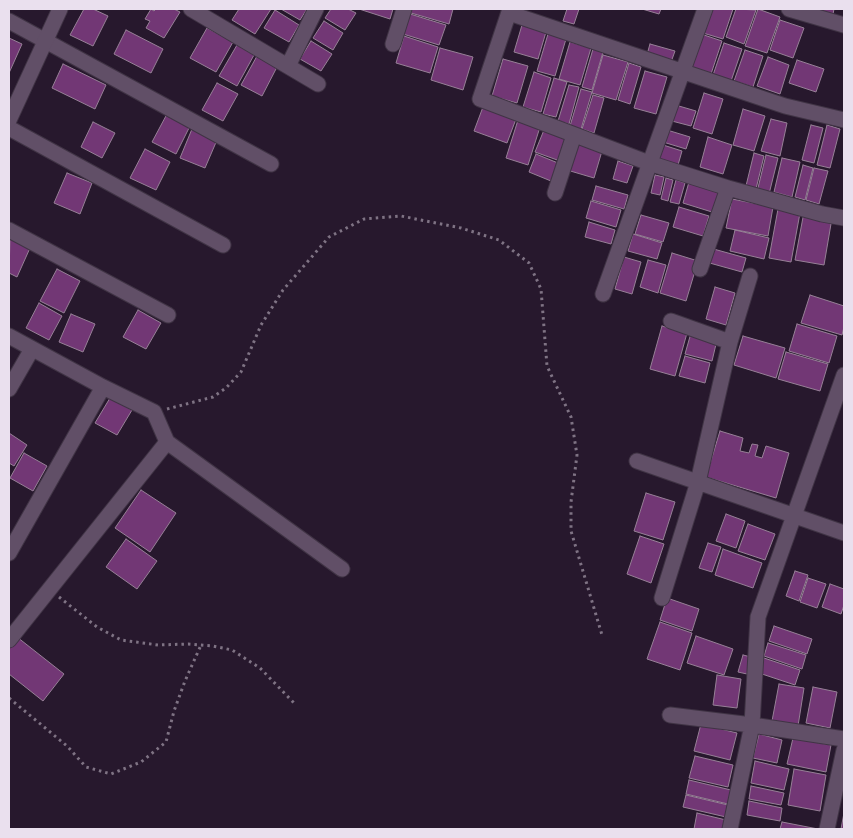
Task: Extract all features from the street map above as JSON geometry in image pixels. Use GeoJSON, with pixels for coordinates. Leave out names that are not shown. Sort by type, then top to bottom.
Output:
{"type":"FeatureCollection","features":[{"type":"Feature","properties":{"kind":"street"},"geometry":{"type":"LineString","coordinates":[[9,120],[60,9]]}},
{"type":"Feature","properties":{"kind":"street"},"geometry":{"type":"LineString","coordinates":[[193,9],[318,84]]}},
{"type":"Feature","properties":{"kind":"street"},"geometry":{"type":"LineString","coordinates":[[288,66],[316,9]]}},
{"type":"Feature","properties":{"kind":"street"},"geometry":{"type":"LineString","coordinates":[[392,44],[404,9]]}},
{"type":"Feature","properties":{"kind":"street"},"geometry":{"type":"LineString","coordinates":[[603,294],[648,163],[705,9]]}},
{"type":"Feature","properties":{"kind":"street"},"geometry":{"type":"LineString","coordinates":[[789,9],[844,25]]}},
{"type":"Feature","properties":{"kind":"street"},"geometry":{"type":"LineString","coordinates":[[844,120],[785,106],[509,11],[480,99],[648,163],[728,188],[822,214],[844,218]]}},
{"type":"Feature","properties":{"kind":"street"},"geometry":{"type":"LineString","coordinates":[[9,21],[271,164]]}},
{"type":"Feature","properties":{"kind":"street"},"geometry":{"type":"LineString","coordinates":[[9,128],[224,245]]}},
{"type":"Feature","properties":{"kind":"street"},"geometry":{"type":"LineString","coordinates":[[555,193],[574,134]]}},
{"type":"Feature","properties":{"kind":"street"},"geometry":{"type":"LineString","coordinates":[[700,269],[728,188]]}},
{"type":"Feature","properties":{"kind":"street"},"geometry":{"type":"LineString","coordinates":[[9,230],[168,315]]}},
{"type":"Feature","properties":{"kind":"street"},"geometry":{"type":"LineString","coordinates":[[662,598],[698,482],[730,342],[750,276]]}},
{"type":"Feature","properties":{"kind":"street"},"geometry":{"type":"LineString","coordinates":[[671,320],[730,342]]}},
{"type":"Feature","properties":{"kind":"street"},"geometry":{"type":"LineString","coordinates":[[9,336],[103,387],[154,412],[167,442],[342,569]]}},
{"type":"Feature","properties":{"kind":"street"},"geometry":{"type":"LineString","coordinates":[[9,389],[32,349]]}},
{"type":"Feature","properties":{"kind":"street"},"geometry":{"type":"LineString","coordinates":[[730,829],[752,725],[758,616],[844,375]]}},
{"type":"Feature","properties":{"kind":"street"},"geometry":{"type":"LineString","coordinates":[[9,553],[103,387]]}},
{"type":"Feature","properties":{"kind":"street"},"geometry":{"type":"LineString","coordinates":[[9,640],[167,442]]}},
{"type":"Feature","properties":{"kind":"street"},"geometry":{"type":"LineString","coordinates":[[637,461],[844,533]]}},
{"type":"Feature","properties":{"kind":"street"},"geometry":{"type":"LineString","coordinates":[[670,715],[844,739]]}},
{"type":"Feature","properties":{"kind":"street"},"geometry":{"type":"LineString","coordinates":[[827,829],[844,750]]}},
{"type":"Feature","properties":{"kind":"path"},"geometry":{"type":"LineString","coordinates":[[154,412],[213,397],[226,388],[241,372],[261,325],[284,290],[329,237],[364,219],[401,216],[460,228],[499,240],[529,264],[541,289],[547,366],[571,417],[576,455],[571,502],[572,531],[602,635]]}},
{"type":"Feature","properties":{"kind":"path"},"geometry":{"type":"LineString","coordinates":[[49,589],[97,627],[121,640],[158,645],[201,645],[232,650],[260,668],[295,704]]}},
{"type":"Feature","properties":{"kind":"path"},"geometry":{"type":"LineString","coordinates":[[9,698],[67,746],[86,767],[110,774],[141,762],[166,742],[184,681],[201,645]]}},
{"type":"Feature","properties":{"kind":"building"},"geometry":{"type":"Polygon","coordinates":[[[84,9],[93,9],[108,16],[93,46],[70,35],[84,9]]]}},
{"type":"Feature","properties":{"kind":"building"},"geometry":{"type":"Polygon","coordinates":[[[151,9],[154,11],[156,9],[174,9],[180,12],[164,38],[146,28],[150,21],[145,19],[151,9]]]}},
{"type":"Feature","properties":{"kind":"building"},"geometry":{"type":"Polygon","coordinates":[[[239,9],[271,9],[255,34],[232,20],[239,9]]]}},
{"type":"Feature","properties":{"kind":"building"},"geometry":{"type":"Polygon","coordinates":[[[281,9],[307,9],[300,20],[281,9]]]}},
{"type":"Feature","properties":{"kind":"building"},"geometry":{"type":"Polygon","coordinates":[[[331,9],[348,9],[356,13],[345,30],[325,18],[331,9]]]}},
{"type":"Feature","properties":{"kind":"building"},"geometry":{"type":"Polygon","coordinates":[[[359,9],[393,9],[390,19],[359,9]]]}},
{"type":"Feature","properties":{"kind":"building"},"geometry":{"type":"Polygon","coordinates":[[[412,9],[453,9],[449,24],[411,13],[412,9]]]}},
{"type":"Feature","properties":{"kind":"building"},"geometry":{"type":"Polygon","coordinates":[[[567,9],[579,9],[574,24],[563,21],[567,9]]]}},
{"type":"Feature","properties":{"kind":"building"},"geometry":{"type":"Polygon","coordinates":[[[642,9],[661,9],[659,14],[642,9]]]}},
{"type":"Feature","properties":{"kind":"building"},"geometry":{"type":"Polygon","coordinates":[[[711,9],[733,9],[723,39],[703,33],[711,9]]]}},
{"type":"Feature","properties":{"kind":"building"},"geometry":{"type":"Polygon","coordinates":[[[736,9],[756,10],[744,44],[726,37],[736,9]]]}},
{"type":"Feature","properties":{"kind":"building"},"geometry":{"type":"Polygon","coordinates":[[[758,9],[780,17],[767,53],[745,46],[758,9]]]}},
{"type":"Feature","properties":{"kind":"building"},"geometry":{"type":"Polygon","coordinates":[[[814,9],[834,9],[832,19],[814,9]]]}},
{"type":"Feature","properties":{"kind":"building"},"geometry":{"type":"Polygon","coordinates":[[[275,10],[299,25],[289,42],[264,28],[275,10]]]}},
{"type":"Feature","properties":{"kind":"building"},"geometry":{"type":"Polygon","coordinates":[[[410,14],[446,25],[439,45],[403,34],[410,14]]]}},
{"type":"Feature","properties":{"kind":"building"},"geometry":{"type":"Polygon","coordinates":[[[780,20],[804,28],[793,58],[770,50],[780,20]]]}},
{"type":"Feature","properties":{"kind":"building"},"geometry":{"type":"Polygon","coordinates":[[[324,21],[343,33],[333,50],[313,38],[324,21]]]}},
{"type":"Feature","properties":{"kind":"building"},"geometry":{"type":"Polygon","coordinates":[[[522,25],[546,32],[538,59],[514,52],[522,25]]]}},
{"type":"Feature","properties":{"kind":"building"},"geometry":{"type":"Polygon","coordinates":[[[207,28],[233,42],[216,72],[190,58],[207,28]]]}},
{"type":"Feature","properties":{"kind":"building"},"geometry":{"type":"Polygon","coordinates":[[[126,30],[163,49],[151,73],[114,54],[126,30]]]}},
{"type":"Feature","properties":{"kind":"building"},"geometry":{"type":"Polygon","coordinates":[[[548,34],[566,39],[555,76],[537,71],[548,34]]]}},
{"type":"Feature","properties":{"kind":"building"},"geometry":{"type":"Polygon","coordinates":[[[701,34],[722,41],[711,74],[689,67],[701,34]]]}},
{"type":"Feature","properties":{"kind":"building"},"geometry":{"type":"Polygon","coordinates":[[[404,36],[438,47],[430,73],[396,63],[404,36]]]}},
{"type":"Feature","properties":{"kind":"building"},"geometry":{"type":"Polygon","coordinates":[[[9,38],[22,44],[9,73],[9,38]]]}},
{"type":"Feature","properties":{"kind":"building"},"geometry":{"type":"Polygon","coordinates":[[[311,41],[332,54],[321,71],[300,59],[311,41]]]}},
{"type":"Feature","properties":{"kind":"building"},"geometry":{"type":"Polygon","coordinates":[[[570,42],[591,48],[580,85],[559,79],[570,42]]]}},
{"type":"Feature","properties":{"kind":"building"},"geometry":{"type":"Polygon","coordinates":[[[724,43],[742,49],[730,84],[712,78],[724,43]]]}},
{"type":"Feature","properties":{"kind":"building"},"geometry":{"type":"Polygon","coordinates":[[[650,44],[675,51],[670,65],[646,58],[650,44]]]}},
{"type":"Feature","properties":{"kind":"building"},"geometry":{"type":"Polygon","coordinates":[[[237,45],[254,55],[237,86],[219,76],[237,45]]]}},
{"type":"Feature","properties":{"kind":"building"},"geometry":{"type":"Polygon","coordinates":[[[440,48],[473,57],[463,90],[431,80],[440,48]]]}},
{"type":"Feature","properties":{"kind":"building"},"geometry":{"type":"Polygon","coordinates":[[[593,49],[603,52],[592,90],[582,87],[593,49]]]}},
{"type":"Feature","properties":{"kind":"building"},"geometry":{"type":"Polygon","coordinates":[[[745,50],[763,56],[753,87],[734,81],[745,50]]]}},
{"type":"Feature","properties":{"kind":"building"},"geometry":{"type":"Polygon","coordinates":[[[603,55],[628,62],[616,100],[592,93],[603,55]]]}},
{"type":"Feature","properties":{"kind":"building"},"geometry":{"type":"Polygon","coordinates":[[[257,56],[277,67],[262,96],[241,85],[257,56]]]}},
{"type":"Feature","properties":{"kind":"building"},"geometry":{"type":"Polygon","coordinates":[[[768,57],[789,65],[780,94],[757,86],[768,57]]]}},
{"type":"Feature","properties":{"kind":"building"},"geometry":{"type":"Polygon","coordinates":[[[503,59],[528,66],[517,103],[492,96],[503,59]]]}},
{"type":"Feature","properties":{"kind":"building"},"geometry":{"type":"Polygon","coordinates":[[[797,60],[824,69],[816,92],[789,83],[797,60]]]}},
{"type":"Feature","properties":{"kind":"building"},"geometry":{"type":"Polygon","coordinates":[[[629,63],[641,67],[630,104],[618,100],[629,63]]]}},
{"type":"Feature","properties":{"kind":"building"},"geometry":{"type":"Polygon","coordinates":[[[63,64],[106,85],[95,109],[52,88],[63,64]]]}},
{"type":"Feature","properties":{"kind":"building"},"geometry":{"type":"Polygon","coordinates":[[[645,71],[667,77],[656,114],[634,108],[645,71]]]}},
{"type":"Feature","properties":{"kind":"building"},"geometry":{"type":"Polygon","coordinates":[[[534,72],[551,78],[541,112],[523,107],[534,72]]]}},
{"type":"Feature","properties":{"kind":"building"},"geometry":{"type":"Polygon","coordinates":[[[554,78],[567,82],[556,117],[543,114],[554,78]]]}},
{"type":"Feature","properties":{"kind":"building"},"geometry":{"type":"Polygon","coordinates":[[[217,83],[238,94],[223,121],[202,110],[217,83]]]}},
{"type":"Feature","properties":{"kind":"building"},"geometry":{"type":"Polygon","coordinates":[[[569,85],[579,87],[569,124],[558,121],[569,85]]]}},
{"type":"Feature","properties":{"kind":"building"},"geometry":{"type":"Polygon","coordinates":[[[581,89],[592,92],[581,129],[570,126],[581,89]]]}},
{"type":"Feature","properties":{"kind":"building"},"geometry":{"type":"Polygon","coordinates":[[[704,93],[723,99],[712,134],[693,128],[704,93]]]}},
{"type":"Feature","properties":{"kind":"building"},"geometry":{"type":"Polygon","coordinates":[[[593,95],[604,98],[594,133],[582,129],[593,95]]]}},
{"type":"Feature","properties":{"kind":"building"},"geometry":{"type":"Polygon","coordinates":[[[672,104],[696,111],[691,126],[668,120],[672,104]]]}},
{"type":"Feature","properties":{"kind":"building"},"geometry":{"type":"Polygon","coordinates":[[[483,107],[516,119],[507,143],[474,131],[483,107]]]}},
{"type":"Feature","properties":{"kind":"building"},"geometry":{"type":"Polygon","coordinates":[[[743,109],[765,116],[754,151],[733,145],[743,109]]]}},
{"type":"Feature","properties":{"kind":"building"},"geometry":{"type":"Polygon","coordinates":[[[167,114],[190,126],[176,154],[152,142],[167,114]]]}},
{"type":"Feature","properties":{"kind":"building"},"geometry":{"type":"Polygon","coordinates":[[[771,119],[787,123],[780,156],[761,151],[771,119]]]}},
{"type":"Feature","properties":{"kind":"building"},"geometry":{"type":"Polygon","coordinates":[[[518,120],[540,127],[528,165],[506,158],[518,120]]]}},
{"type":"Feature","properties":{"kind":"building"},"geometry":{"type":"Polygon","coordinates":[[[93,122],[115,133],[102,158],[81,147],[93,122]]]}},
{"type":"Feature","properties":{"kind":"building"},"geometry":{"type":"Polygon","coordinates":[[[811,125],[823,128],[814,163],[802,160],[811,125]]]}},
{"type":"Feature","properties":{"kind":"building"},"geometry":{"type":"Polygon","coordinates":[[[827,125],[840,129],[830,168],[817,165],[827,125]]]}},
{"type":"Feature","properties":{"kind":"building"},"geometry":{"type":"Polygon","coordinates":[[[192,129],[217,140],[205,168],[180,158],[192,129]]]}},
{"type":"Feature","properties":{"kind":"building"},"geometry":{"type":"Polygon","coordinates":[[[544,130],[569,139],[560,161],[535,152],[544,130]]]}},
{"type":"Feature","properties":{"kind":"building"},"geometry":{"type":"Polygon","coordinates":[[[667,130],[690,137],[686,149],[663,142],[667,130]]]}},
{"type":"Feature","properties":{"kind":"building"},"geometry":{"type":"Polygon","coordinates":[[[708,137],[732,145],[723,174],[700,167],[708,137]]]}},
{"type":"Feature","properties":{"kind":"building"},"geometry":{"type":"Polygon","coordinates":[[[575,143],[602,151],[594,178],[567,170],[575,143]]]}},
{"type":"Feature","properties":{"kind":"building"},"geometry":{"type":"Polygon","coordinates":[[[660,144],[682,151],[678,165],[656,158],[660,144]]]}},
{"type":"Feature","properties":{"kind":"building"},"geometry":{"type":"Polygon","coordinates":[[[145,149],[170,162],[156,190],[130,178],[145,149]]]}},
{"type":"Feature","properties":{"kind":"building"},"geometry":{"type":"Polygon","coordinates":[[[754,153],[764,156],[755,193],[745,190],[754,153]]]}},
{"type":"Feature","properties":{"kind":"building"},"geometry":{"type":"Polygon","coordinates":[[[536,154],[558,163],[551,181],[529,172],[536,154]]]}},
{"type":"Feature","properties":{"kind":"building"},"geometry":{"type":"Polygon","coordinates":[[[766,155],[778,158],[769,194],[757,192],[766,155]]]}},
{"type":"Feature","properties":{"kind":"building"},"geometry":{"type":"Polygon","coordinates":[[[782,158],[800,162],[792,197],[774,192],[782,158]]]}},
{"type":"Feature","properties":{"kind":"building"},"geometry":{"type":"Polygon","coordinates":[[[618,161],[633,166],[627,183],[613,179],[618,161]]]}},
{"type":"Feature","properties":{"kind":"building"},"geometry":{"type":"Polygon","coordinates":[[[803,165],[813,168],[805,200],[795,197],[803,165]]]}},
{"type":"Feature","properties":{"kind":"building"},"geometry":{"type":"Polygon","coordinates":[[[814,168],[828,171],[819,204],[806,200],[814,168]]]}},
{"type":"Feature","properties":{"kind":"building"},"geometry":{"type":"Polygon","coordinates":[[[67,173],[92,183],[80,214],[54,203],[67,173]]]}},
{"type":"Feature","properties":{"kind":"building"},"geometry":{"type":"Polygon","coordinates":[[[655,175],[664,177],[660,195],[651,193],[655,175]]]}},
{"type":"Feature","properties":{"kind":"building"},"geometry":{"type":"Polygon","coordinates":[[[666,178],[673,180],[668,201],[661,199],[666,178]]]}},
{"type":"Feature","properties":{"kind":"building"},"geometry":{"type":"Polygon","coordinates":[[[676,180],[685,183],[679,204],[670,202],[676,180]]]}},
{"type":"Feature","properties":{"kind":"building"},"geometry":{"type":"Polygon","coordinates":[[[689,182],[719,191],[712,212],[683,203],[689,182]]]}},
{"type":"Feature","properties":{"kind":"building"},"geometry":{"type":"Polygon","coordinates":[[[596,186],[628,195],[624,209],[592,200],[596,186]]]}},
{"type":"Feature","properties":{"kind":"building"},"geometry":{"type":"Polygon","coordinates":[[[732,199],[773,207],[768,236],[726,228],[732,199]]]}},
{"type":"Feature","properties":{"kind":"building"},"geometry":{"type":"Polygon","coordinates":[[[591,201],[621,210],[616,227],[586,218],[591,201]]]}},
{"type":"Feature","properties":{"kind":"building"},"geometry":{"type":"Polygon","coordinates":[[[679,207],[709,216],[703,236],[673,227],[679,207]]]}},
{"type":"Feature","properties":{"kind":"building"},"geometry":{"type":"Polygon","coordinates":[[[778,209],[800,213],[791,262],[769,258],[778,209]]]}},
{"type":"Feature","properties":{"kind":"building"},"geometry":{"type":"Polygon","coordinates":[[[804,212],[832,218],[824,265],[795,260],[804,212]]]}},
{"type":"Feature","properties":{"kind":"building"},"geometry":{"type":"Polygon","coordinates":[[[641,215],[669,223],[663,242],[635,234],[641,215]]]}},
{"type":"Feature","properties":{"kind":"building"},"geometry":{"type":"Polygon","coordinates":[[[589,222],[615,230],[611,244],[585,237],[589,222]]]}},
{"type":"Feature","properties":{"kind":"building"},"geometry":{"type":"Polygon","coordinates":[[[735,230],[769,238],[764,259],[730,251],[735,230]]]}},
{"type":"Feature","properties":{"kind":"building"},"geometry":{"type":"Polygon","coordinates":[[[633,234],[662,243],[657,259],[628,251],[633,234]]]}},
{"type":"Feature","properties":{"kind":"building"},"geometry":{"type":"Polygon","coordinates":[[[10,239],[30,248],[17,277],[9,273],[10,239]]]}},
{"type":"Feature","properties":{"kind":"building"},"geometry":{"type":"Polygon","coordinates":[[[710,248],[746,258],[742,272],[706,262],[710,248]]]}},
{"type":"Feature","properties":{"kind":"building"},"geometry":{"type":"Polygon","coordinates":[[[672,253],[698,261],[686,301],[660,293],[672,253]]]}},
{"type":"Feature","properties":{"kind":"building"},"geometry":{"type":"Polygon","coordinates":[[[624,257],[641,262],[632,294],[615,289],[624,257]]]}},
{"type":"Feature","properties":{"kind":"building"},"geometry":{"type":"Polygon","coordinates":[[[648,260],[666,265],[658,293],[640,287],[648,260]]]}},
{"type":"Feature","properties":{"kind":"building"},"geometry":{"type":"Polygon","coordinates":[[[57,269],[80,281],[64,313],[40,301],[57,269]]]}},
{"type":"Feature","properties":{"kind":"building"},"geometry":{"type":"Polygon","coordinates":[[[715,287],[735,293],[726,325],[706,319],[715,287]]]}},
{"type":"Feature","properties":{"kind":"building"},"geometry":{"type":"Polygon","coordinates":[[[810,295],[844,306],[842,335],[801,323],[810,295]]]}},
{"type":"Feature","properties":{"kind":"building"},"geometry":{"type":"Polygon","coordinates":[[[39,303],[62,316],[49,340],[26,328],[39,303]]]}},
{"type":"Feature","properties":{"kind":"building"},"geometry":{"type":"Polygon","coordinates":[[[138,310],[161,323],[146,349],[123,337],[138,310]]]}},
{"type":"Feature","properties":{"kind":"building"},"geometry":{"type":"Polygon","coordinates":[[[71,314],[95,324],[83,352],[59,342],[71,314]]]}},
{"type":"Feature","properties":{"kind":"building"},"geometry":{"type":"Polygon","coordinates":[[[797,324],[837,336],[829,363],[789,351],[797,324]]]}},
{"type":"Feature","properties":{"kind":"building"},"geometry":{"type":"Polygon","coordinates":[[[662,326],[687,333],[675,376],[650,369],[662,326]]]}},
{"type":"Feature","properties":{"kind":"building"},"geometry":{"type":"Polygon","coordinates":[[[691,333],[717,340],[712,361],[685,354],[691,333]]]}},
{"type":"Feature","properties":{"kind":"building"},"geometry":{"type":"Polygon","coordinates":[[[743,336],[785,348],[776,378],[734,365],[743,336]]]}},
{"type":"Feature","properties":{"kind":"building"},"geometry":{"type":"Polygon","coordinates":[[[786,352],[828,364],[820,391],[778,379],[786,352]]]}},
{"type":"Feature","properties":{"kind":"building"},"geometry":{"type":"Polygon","coordinates":[[[685,356],[710,363],[705,383],[679,376],[685,356]]]}},
{"type":"Feature","properties":{"kind":"building"},"geometry":{"type":"Polygon","coordinates":[[[110,398],[132,410],[117,435],[95,423],[110,398]]]}},
{"type":"Feature","properties":{"kind":"building"},"geometry":{"type":"Polygon","coordinates":[[[720,431],[743,438],[740,451],[749,453],[752,444],[758,445],[755,456],[762,458],[766,446],[789,453],[776,498],[706,477],[720,431]]]}},
{"type":"Feature","properties":{"kind":"building"},"geometry":{"type":"Polygon","coordinates":[[[9,433],[27,445],[14,466],[9,463],[9,433]]]}},
{"type":"Feature","properties":{"kind":"building"},"geometry":{"type":"Polygon","coordinates":[[[24,453],[47,466],[33,491],[10,478],[24,453]]]}},
{"type":"Feature","properties":{"kind":"building"},"geometry":{"type":"Polygon","coordinates":[[[141,490],[176,513],[150,552],[115,528],[141,490]]]}},
{"type":"Feature","properties":{"kind":"building"},"geometry":{"type":"Polygon","coordinates":[[[646,493],[675,502],[663,540],[634,531],[646,493]]]}},
{"type":"Feature","properties":{"kind":"building"},"geometry":{"type":"Polygon","coordinates":[[[726,514],[745,521],[736,548],[716,541],[726,514]]]}},
{"type":"Feature","properties":{"kind":"building"},"geometry":{"type":"Polygon","coordinates":[[[748,524],[775,534],[765,560],[738,551],[748,524]]]}},
{"type":"Feature","properties":{"kind":"building"},"geometry":{"type":"Polygon","coordinates":[[[640,536],[664,544],[651,583],[627,574],[640,536]]]}},
{"type":"Feature","properties":{"kind":"building"},"geometry":{"type":"Polygon","coordinates":[[[126,539],[157,561],[137,589],[106,567],[126,539]]]}},
{"type":"Feature","properties":{"kind":"building"},"geometry":{"type":"Polygon","coordinates":[[[708,543],[721,547],[712,572],[699,568],[708,543]]]}},
{"type":"Feature","properties":{"kind":"building"},"geometry":{"type":"Polygon","coordinates":[[[723,549],[762,563],[753,588],[715,575],[723,549]]]}},
{"type":"Feature","properties":{"kind":"building"},"geometry":{"type":"Polygon","coordinates":[[[795,571],[808,575],[799,601],[786,596],[795,571]]]}},
{"type":"Feature","properties":{"kind":"building"},"geometry":{"type":"Polygon","coordinates":[[[808,578],[826,584],[817,608],[800,602],[808,578]]]}},
{"type":"Feature","properties":{"kind":"building"},"geometry":{"type":"Polygon","coordinates":[[[830,584],[844,589],[844,605],[841,614],[822,607],[830,584]]]}},
{"type":"Feature","properties":{"kind":"building"},"geometry":{"type":"Polygon","coordinates":[[[667,598],[699,609],[692,631],[660,620],[667,598]]]}},
{"type":"Feature","properties":{"kind":"building"},"geometry":{"type":"Polygon","coordinates":[[[660,622],[692,633],[680,670],[647,659],[660,622]]]}},
{"type":"Feature","properties":{"kind":"building"},"geometry":{"type":"Polygon","coordinates":[[[774,626],[812,639],[807,654],[769,641],[774,626]]]}},
{"type":"Feature","properties":{"kind":"building"},"geometry":{"type":"Polygon","coordinates":[[[696,636],[733,649],[724,675],[687,663],[696,636]]]}},
{"type":"Feature","properties":{"kind":"building"},"geometry":{"type":"Polygon","coordinates":[[[17,637],[64,674],[43,701],[9,674],[9,647],[17,637]]]}},
{"type":"Feature","properties":{"kind":"building"},"geometry":{"type":"Polygon","coordinates":[[[768,643],[806,655],[802,669],[764,656],[768,643]]]}},
{"type":"Feature","properties":{"kind":"building"},"geometry":{"type":"Polygon","coordinates":[[[743,655],[751,657],[747,674],[738,672],[743,655]]]}},
{"type":"Feature","properties":{"kind":"building"},"geometry":{"type":"Polygon","coordinates":[[[761,657],[800,670],[795,685],[756,672],[761,657]]]}},
{"type":"Feature","properties":{"kind":"building"},"geometry":{"type":"Polygon","coordinates":[[[717,675],[741,679],[737,708],[713,705],[717,675]]]}},
{"type":"Feature","properties":{"kind":"building"},"geometry":{"type":"Polygon","coordinates":[[[779,684],[804,688],[798,726],[772,721],[779,684]]]}},
{"type":"Feature","properties":{"kind":"building"},"geometry":{"type":"Polygon","coordinates":[[[813,687],[837,692],[830,728],[806,723],[813,687]]]}},
{"type":"Feature","properties":{"kind":"building"},"geometry":{"type":"Polygon","coordinates":[[[701,724],[737,733],[730,760],[694,751],[701,724]]]}},
{"type":"Feature","properties":{"kind":"building"},"geometry":{"type":"Polygon","coordinates":[[[759,734],[782,740],[777,763],[753,758],[759,734]]]}},
{"type":"Feature","properties":{"kind":"building"},"geometry":{"type":"Polygon","coordinates":[[[793,738],[831,745],[826,772],[787,764],[793,738]]]}},
{"type":"Feature","properties":{"kind":"building"},"geometry":{"type":"Polygon","coordinates":[[[695,756],[733,765],[728,787],[689,778],[695,756]]]}},
{"type":"Feature","properties":{"kind":"building"},"geometry":{"type":"Polygon","coordinates":[[[755,761],[789,769],[784,790],[751,783],[755,761]]]}},
{"type":"Feature","properties":{"kind":"building"},"geometry":{"type":"Polygon","coordinates":[[[794,769],[826,775],[820,811],[788,805],[794,769]]]}},
{"type":"Feature","properties":{"kind":"building"},"geometry":{"type":"Polygon","coordinates":[[[689,780],[731,790],[728,804],[686,794],[689,780]]]}},
{"type":"Feature","properties":{"kind":"building"},"geometry":{"type":"Polygon","coordinates":[[[751,786],[784,793],[781,805],[749,799],[751,786]]]}},
{"type":"Feature","properties":{"kind":"building"},"geometry":{"type":"Polygon","coordinates":[[[686,795],[728,805],[726,817],[683,807],[686,795]]]}},
{"type":"Feature","properties":{"kind":"building"},"geometry":{"type":"Polygon","coordinates":[[[749,801],[782,808],[780,821],[747,815],[749,801]]]}},
{"type":"Feature","properties":{"kind":"building"},"geometry":{"type":"Polygon","coordinates":[[[697,813],[726,820],[724,829],[694,829],[697,813]]]}},
{"type":"Feature","properties":{"kind":"building"},"geometry":{"type":"Polygon","coordinates":[[[844,813],[844,829],[841,829],[844,813]]]}},
{"type":"Feature","properties":{"kind":"building"},"geometry":{"type":"Polygon","coordinates":[[[782,822],[818,829],[780,829],[782,822]]]}}]}
